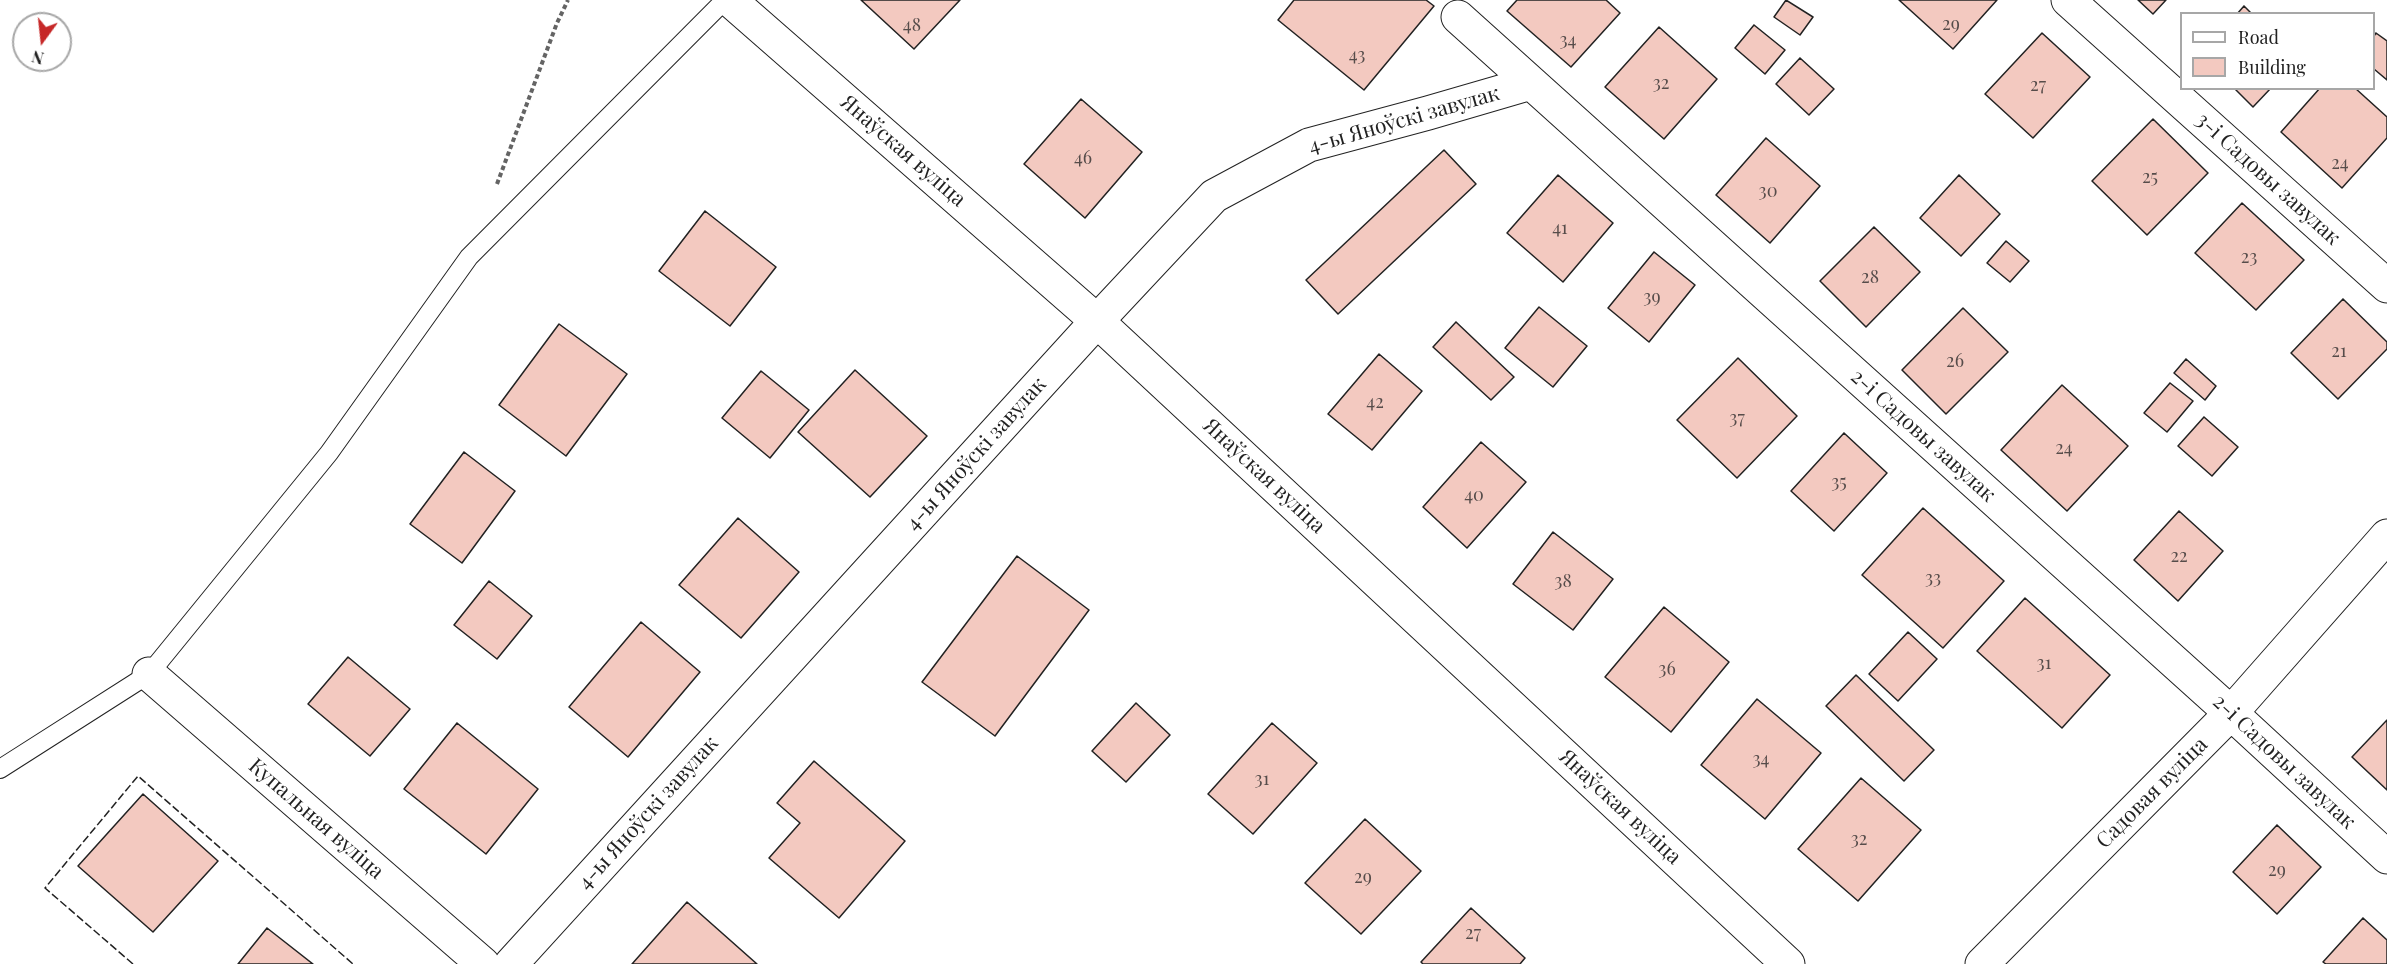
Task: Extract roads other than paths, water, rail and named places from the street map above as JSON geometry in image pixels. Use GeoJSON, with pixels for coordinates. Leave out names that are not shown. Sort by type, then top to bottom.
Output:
{"type":"FeatureCollection","features":[{"type":"Feature","properties":{"kind":"street","name":"Янаўская вуліца"},"geometry":{"type":"LineString","coordinates":[[730,0],[1098,321],[1788,964]]}},
{"type":"Feature","properties":{"kind":"street","name":"3-і Садовы завулак"},"geometry":{"type":"LineString","coordinates":[[2068,0],[2387,286]]}},
{"type":"Feature","properties":{"kind":"street","name":"2-і Садовы завулак"},"geometry":{"type":"LineString","coordinates":[[1458,17],[2231,713],[2387,857]]}},
{"type":"Feature","properties":{"kind":"street","name":"4-ы Яноўскі завулак"},"geometry":{"type":"LineString","coordinates":[[511,964],[1214,195],[1309,145],[1428,114],[1531,83]]}},
{"type":"Feature","properties":{"kind":"street","name":"Садовая вуліца"},"geometry":{"type":"LineString","coordinates":[[1982,964],[2231,713],[2387,536]]}},
{"type":"Feature","properties":{"kind":"street","name":"Купальная вуліца"},"geometry":{"type":"LineString","coordinates":[[149,674],[483,964]]}},
{"type":"Feature","properties":{"kind":"lane"},"geometry":{"type":"LineString","coordinates":[[0,769],[149,674],[328,453],[469,257],[725,0]]}}]}
